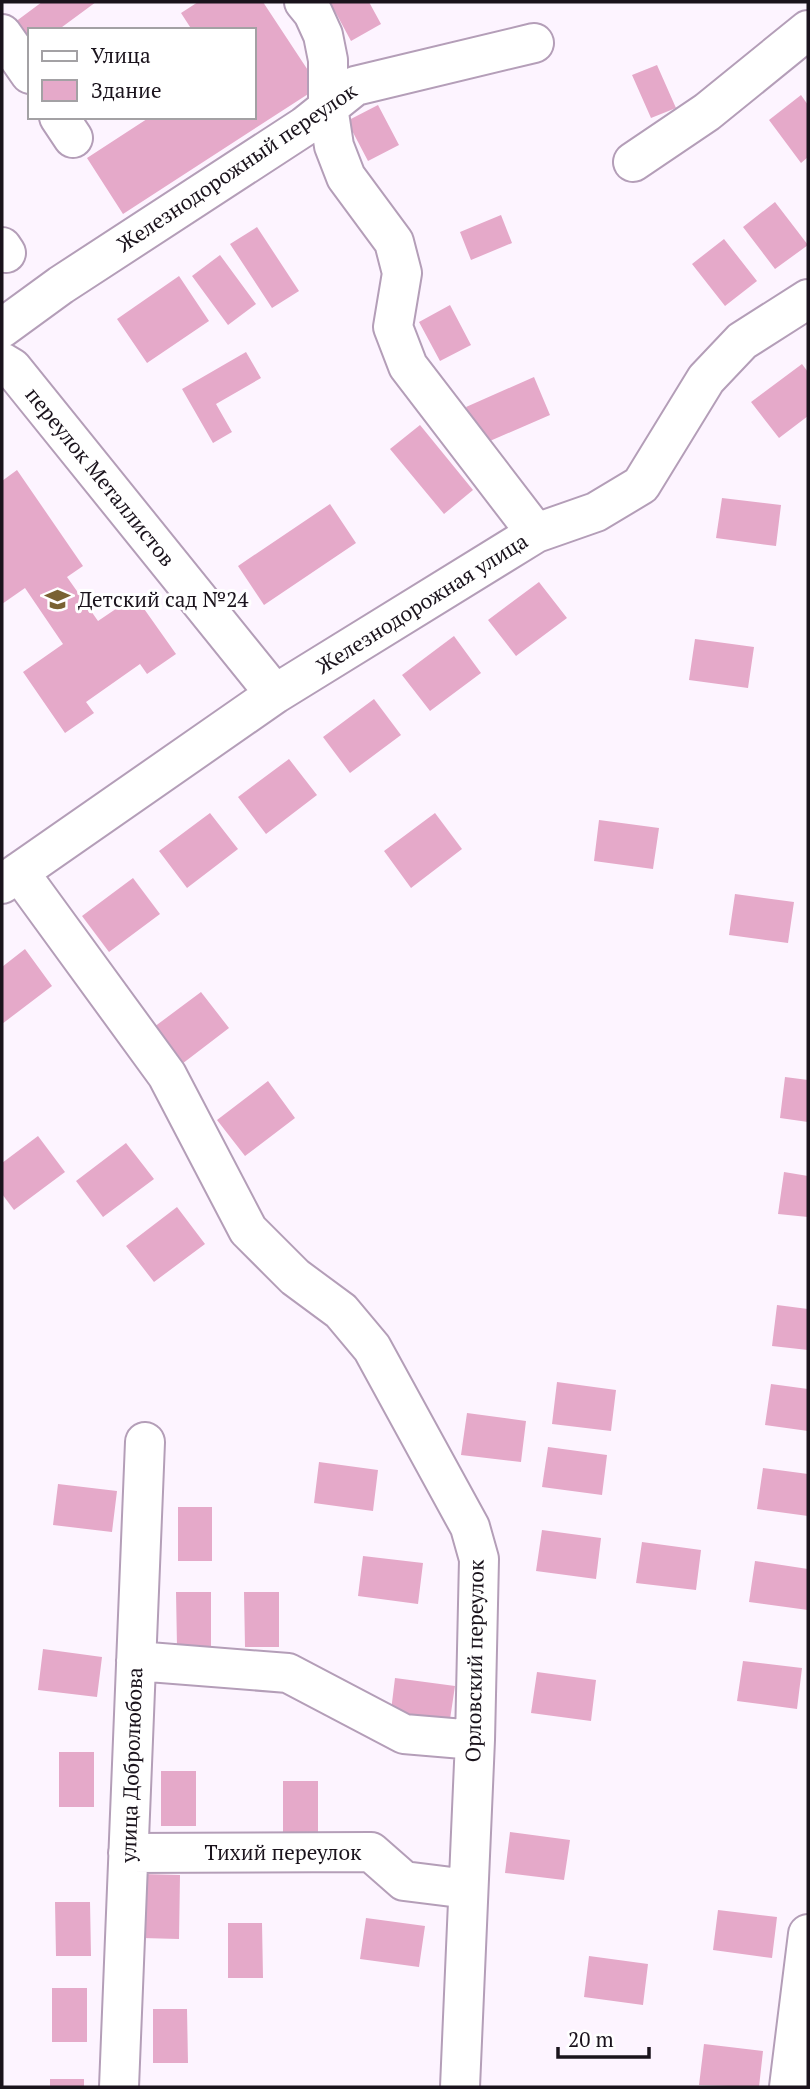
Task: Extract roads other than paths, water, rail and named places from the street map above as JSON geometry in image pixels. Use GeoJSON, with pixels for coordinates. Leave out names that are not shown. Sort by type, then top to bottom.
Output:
{"type":"FeatureCollection","features":[{"type":"Feature","properties":{"kind":"street"},"geometry":{"type":"LineString","coordinates":[[304,2],[313,13],[323,35],[328,60],[328,107],[334,146],[346,177],[394,242],[402,273],[393,327],[408,366],[536,533]]}},
{"type":"Feature","properties":{"kind":"street"},"geometry":{"type":"LineString","coordinates":[[633,162],[707,112],[808,30]]}},
{"type":"Feature","properties":{"kind":"street","name":"Железнодорожный переулок"},"geometry":{"type":"LineString","coordinates":[[2,328],[61,285],[305,127],[355,86],[534,43]]}},
{"type":"Feature","properties":{"kind":"street"},"geometry":{"type":"LineString","coordinates":[[3,45],[28,72]]}},
{"type":"Feature","properties":{"kind":"street","name":"Железнодорожная улица"},"geometry":{"type":"LineString","coordinates":[[10,878],[275,694],[536,533],[596,512],[641,485],[706,379],[742,341],[808,299]]}},
{"type":"Feature","properties":{"kind":"street","name":"переулок Металлистов"},"geometry":{"type":"LineString","coordinates":[[2,362],[12,368],[275,694]]}},
{"type":"Feature","properties":{"kind":"street","name":"Орловский переулок"},"geometry":{"type":"LineString","coordinates":[[10,878],[167,1075],[248,1230],[295,1277],[341,1311],[372,1348],[470,1527],[480,1559],[460,2087]]}},
{"type":"Feature","properties":{"kind":"street","name":"улица Добролюбова"},"geometry":{"type":"LineString","coordinates":[[118,2087],[145,1443]]}},
{"type":"Feature","properties":{"kind":"street"},"geometry":{"type":"LineString","coordinates":[[136,1661],[288,1673],[404,1734],[475,1740]]}},
{"type":"Feature","properties":{"kind":"street","name":"Тихий переулок"},"geometry":{"type":"LineString","coordinates":[[128,1853],[371,1852],[404,1881],[468,1889]]}},
{"type":"Feature","properties":{"kind":"street"},"geometry":{"type":"LineString","coordinates":[[789,2087],[808,1934]]}},
{"type":"Feature","properties":{"kind":"place","name":"Детский сад №24"},"geometry":{"type":"Point","coordinates":[58,600]}}]}
